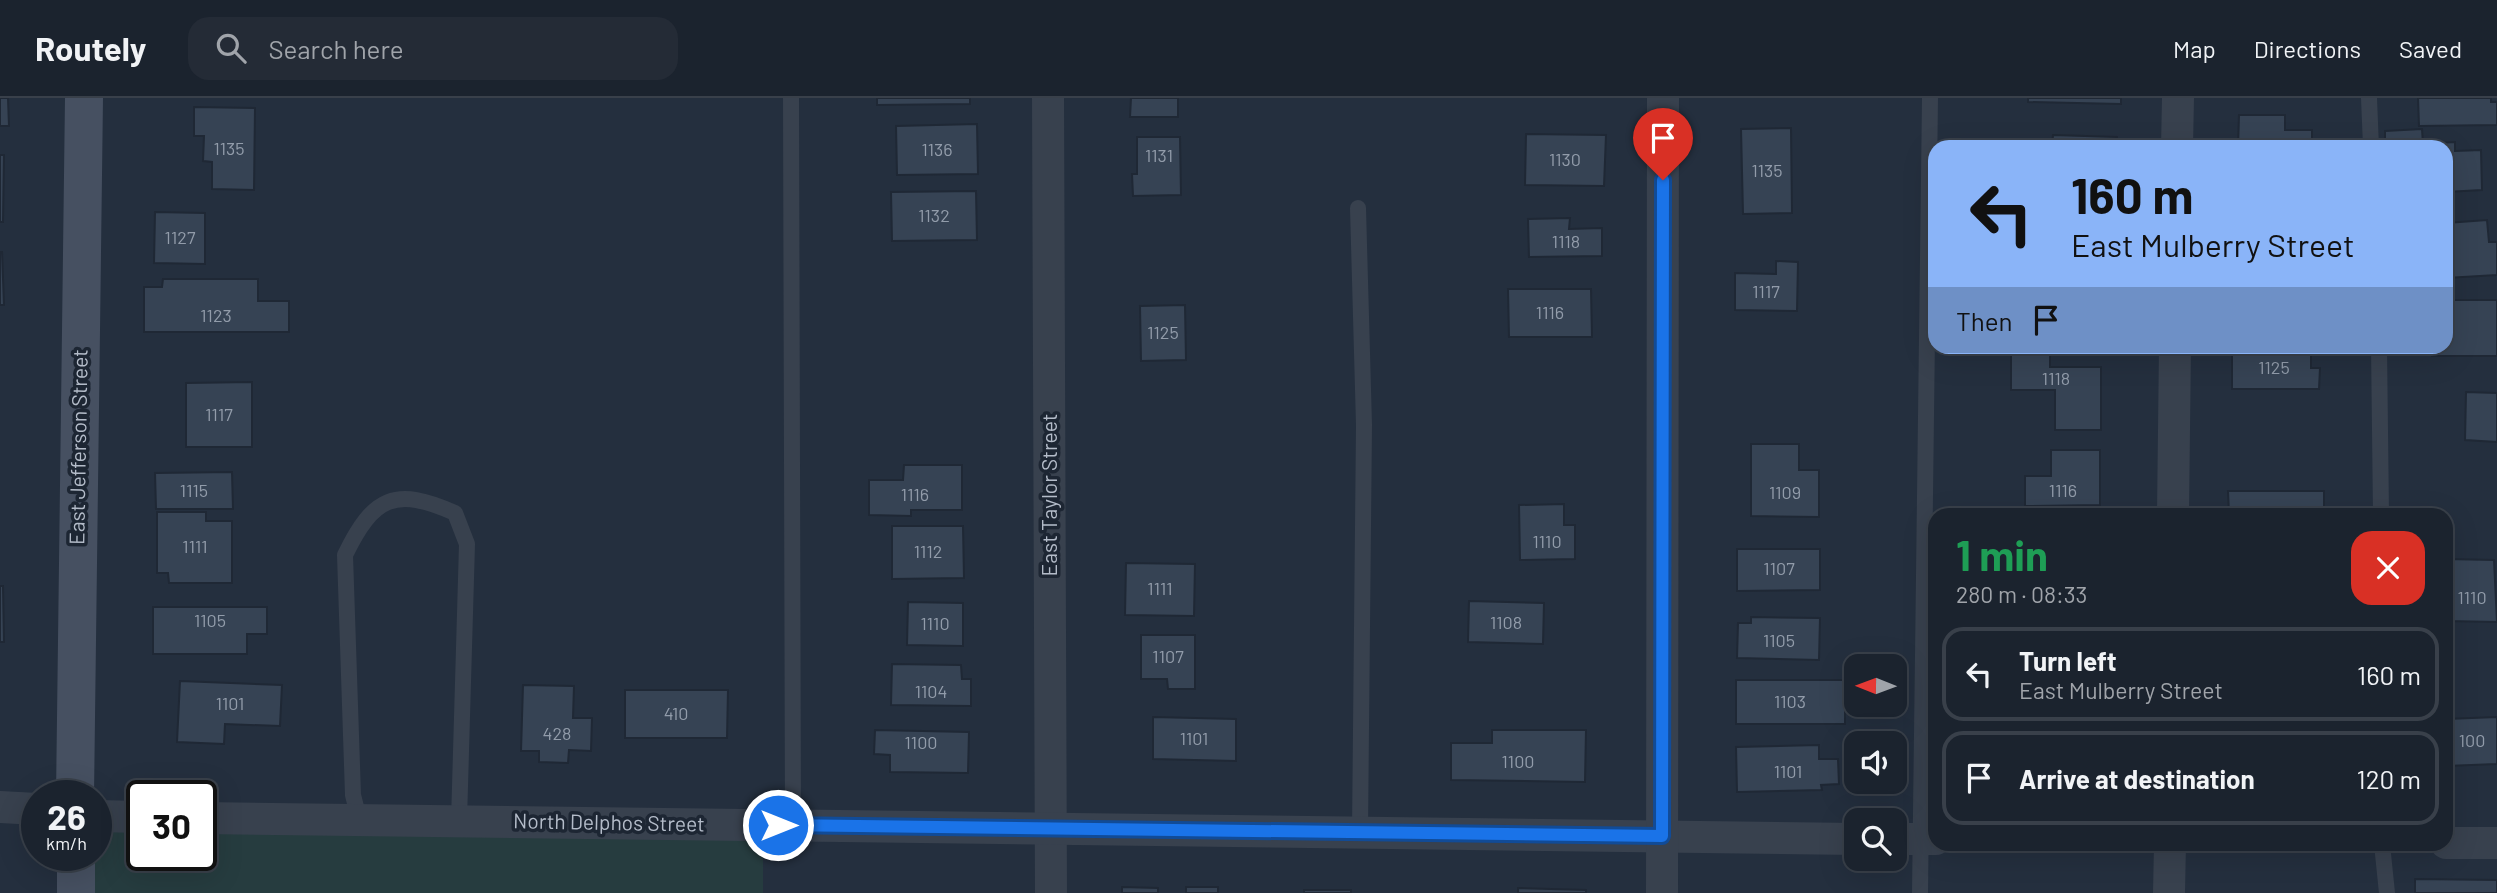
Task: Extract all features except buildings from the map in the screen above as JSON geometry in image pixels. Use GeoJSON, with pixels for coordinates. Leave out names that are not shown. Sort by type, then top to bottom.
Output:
{"type":"FeatureCollection","features":[{"type":"Feature","properties":{"kind":"street","name":"East Jefferson Street"},"geometry":{"type":"LineString","coordinates":[[75,780],[84,98]]}},
{"type":"Feature","properties":{"kind":"street","name":"East Taylor Street"},"geometry":{"type":"LineString","coordinates":[[1048,98],[1051,893]]}},
{"type":"Feature","properties":{"kind":"street"},"geometry":{"type":"LineString","coordinates":[[1662,893],[1663,98]]}},
{"type":"Feature","properties":{"kind":"street"},"geometry":{"type":"LineString","coordinates":[[2178,98],[2178,140]]}},
{"type":"Feature","properties":{"kind":"street"},"geometry":{"type":"LineString","coordinates":[[2173,508],[2175,354]]}},
{"type":"Feature","properties":{"kind":"street"},"geometry":{"type":"LineString","coordinates":[[0,807],[21,808]]}},
{"type":"Feature","properties":{"kind":"street","name":"North Delphos Street"},"geometry":{"type":"LineString","coordinates":[[217,817],[1844,839]]}},
{"type":"Feature","properties":{"kind":"street"},"geometry":{"type":"LineString","coordinates":[[2453,843],[2497,844]]}},
{"type":"Feature","properties":{"kind":"street"},"geometry":{"type":"LineString","coordinates":[[2169,893],[2170,851]]}},
{"type":"Feature","properties":{"kind":"street"},"geometry":{"type":"LineString","coordinates":[[76,871],[76,893]]}},
{"type":"Feature","properties":{"kind":"lane"},"geometry":{"type":"LineString","coordinates":[[791,98],[793,825]]}},
{"type":"Feature","properties":{"kind":"lane"},"geometry":{"type":"LineString","coordinates":[[1929,140],[1930,98]]}},
{"type":"Feature","properties":{"kind":"lane"},"geometry":{"type":"LineString","coordinates":[[2369,98],[2371,140]]}},
{"type":"Feature","properties":{"kind":"lane"},"geometry":{"type":"LineString","coordinates":[[1357,208],[1364,425],[1360,831]]}},
{"type":"Feature","properties":{"kind":"lane"},"geometry":{"type":"LineString","coordinates":[[1920,893],[1917,839],[1928,212]]}},
{"type":"Feature","properties":{"kind":"lane"},"geometry":{"type":"LineString","coordinates":[[2379,354],[2381,508]]}},
{"type":"Feature","properties":{"kind":"lane"},"geometry":{"type":"LineString","coordinates":[[359,820],[353,795],[345,555],[361,523],[393,499],[424,499],[455,513],[467,544],[459,821]]}},
{"type":"Feature","properties":{"kind":"lane"},"geometry":{"type":"LineString","coordinates":[[2383,851],[2387,893]]}},
{"type":"Feature","properties":{"kind":"green space"},"geometry":{"type":"Polygon","coordinates":[[[112,816],[126,817],[126,871],[217,871],[217,818],[763,825],[763,893],[76,893],[76,871],[112,871],[112,816]]]}},
{"type":"Feature","properties":{"kind":"route"},"geometry":{"type":"LineString","coordinates":[[778,825],[1662,836],[1663,180]]}}]}
